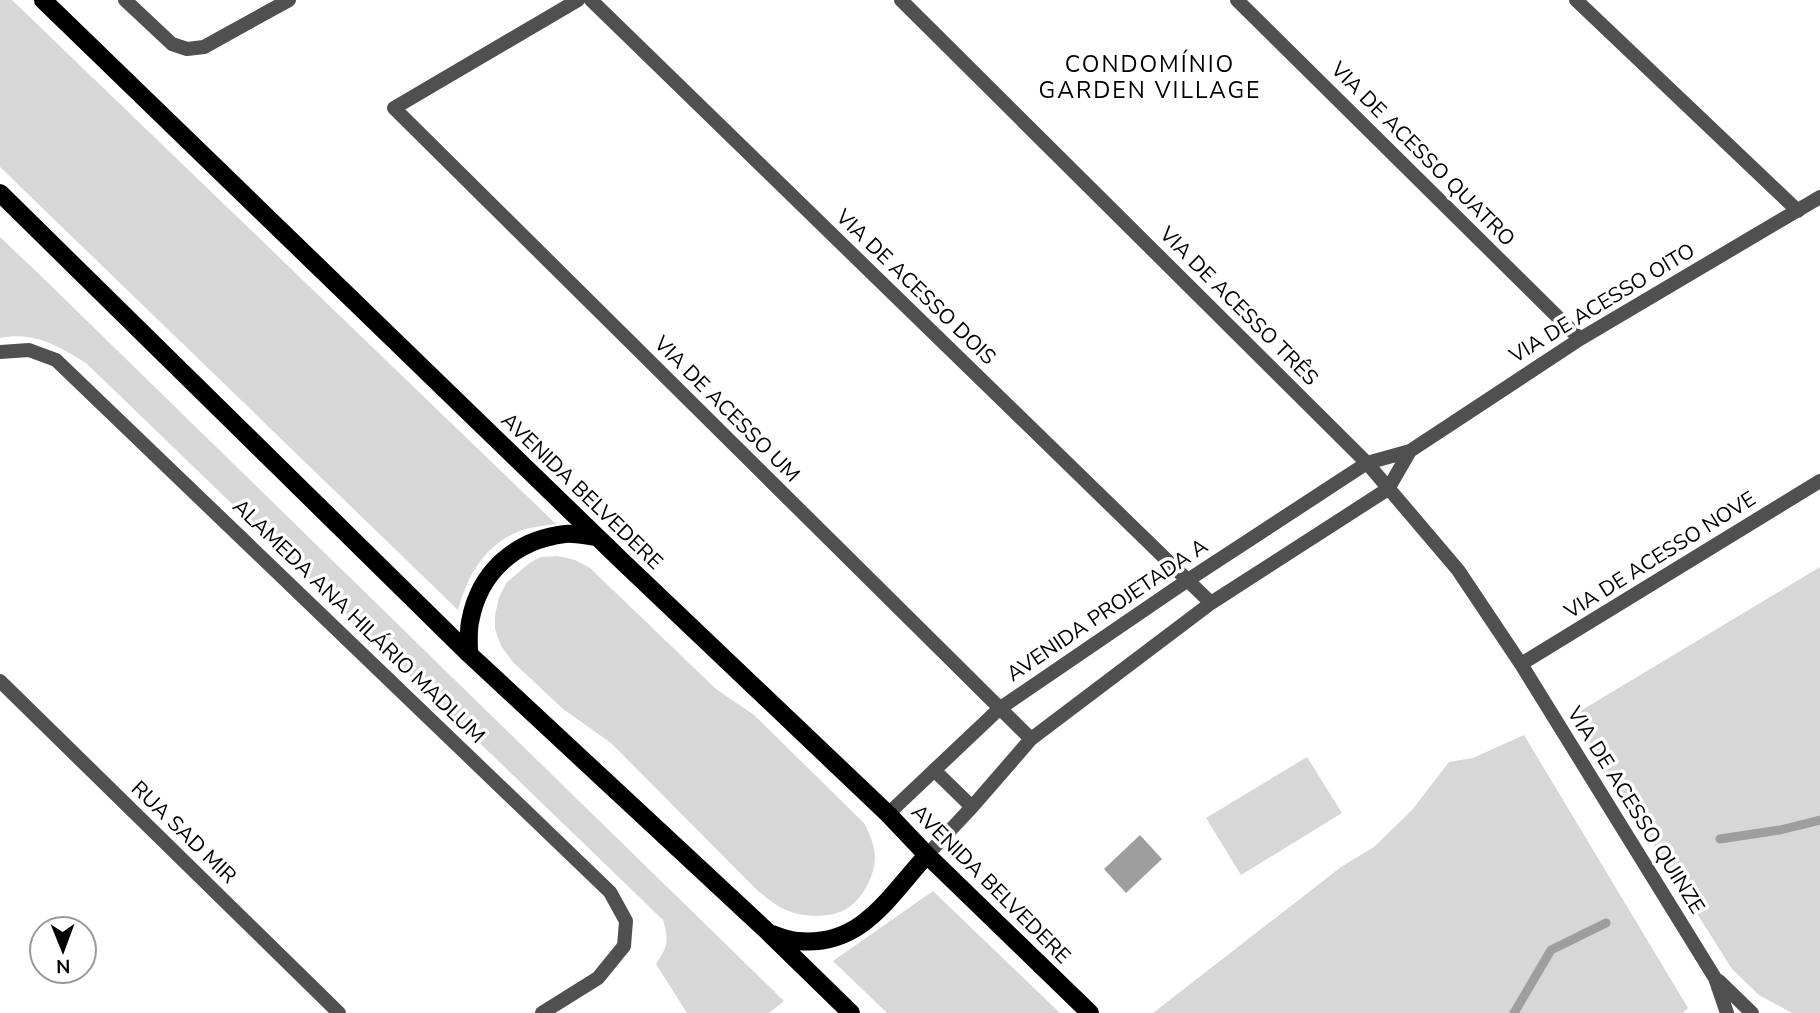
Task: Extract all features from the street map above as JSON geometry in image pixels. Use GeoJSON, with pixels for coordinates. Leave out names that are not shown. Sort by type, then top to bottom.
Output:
{"type":"FeatureCollection","features":[{"type":"Feature","properties":{"kind":"main road","name":"AVENIDA BELVEDERE"},"geometry":{"type":"LineString","coordinates":[[43,0],[597,537],[888,814],[1090,1013]]}},
{"type":"Feature","properties":{"kind":"main road"},"geometry":{"type":"LineString","coordinates":[[0,193],[469,654],[769,933],[851,1013]]}},
{"type":"Feature","properties":{"kind":"main road"},"geometry":{"type":"LineString","coordinates":[[469,654],[469,625],[476,597],[491,572],[513,552],[539,539],[568,534],[597,537]]}},
{"type":"Feature","properties":{"kind":"main road"},"geometry":{"type":"LineString","coordinates":[[769,933],[797,942],[825,941],[853,931],[876,914],[927,855]]}},
{"type":"Feature","properties":{"kind":"street"},"geometry":{"type":"LineString","coordinates":[[125,0],[172,44],[187,49],[204,47],[289,0]]}},
{"type":"Feature","properties":{"kind":"street","name":"VIA DE ACESSO UM"},"geometry":{"type":"LineString","coordinates":[[578,0],[394,108],[1031,738]]}},
{"type":"Feature","properties":{"kind":"street","name":"VIA DE ACESSO DOIS"},"geometry":{"type":"LineString","coordinates":[[591,0],[1211,603]]}},
{"type":"Feature","properties":{"kind":"street","name":"VIA DE ACESSO TRÊS"},"geometry":{"type":"LineString","coordinates":[[901,0],[1367,463],[1458,570],[1521,664]]}},
{"type":"Feature","properties":{"kind":"street","name":"VIA DE ACESSO QUATRO"},"geometry":{"type":"LineString","coordinates":[[1237,0],[1580,339]]}},
{"type":"Feature","properties":{"kind":"street"},"geometry":{"type":"LineString","coordinates":[[1576,0],[1798,211]]}},
{"type":"Feature","properties":{"kind":"street","name":"VIA DE ACESSO OITO"},"geometry":{"type":"LineString","coordinates":[[1367,463],[1410,451],[1580,339],[1820,197]]}},
{"type":"Feature","properties":{"kind":"street","name":"ALAMEDA ANA HILÁRIO MADLUM"},"geometry":{"type":"LineString","coordinates":[[0,352],[29,349],[56,360],[610,892],[626,921],[624,946],[598,978],[542,1013]]}},
{"type":"Feature","properties":{"kind":"street","name":"VIA DE ACESSO OITO"},"geometry":{"type":"LineString","coordinates":[[1388,489],[1410,451]]}},
{"type":"Feature","properties":{"kind":"street","name":"AVENIDA PROJETADA A"},"geometry":{"type":"LineString","coordinates":[[888,814],[999,709],[1188,580],[1367,463]]}},
{"type":"Feature","properties":{"kind":"street","name":"VIA DE ACESSO NOVE"},"geometry":{"type":"LineString","coordinates":[[1521,664],[1820,481]]}},
{"type":"Feature","properties":{"kind":"street"},"geometry":{"type":"LineString","coordinates":[[927,855],[1031,738],[1211,603],[1388,489]]}},
{"type":"Feature","properties":{"kind":"street","name":"VIA DE ACESSO QUINZE"},"geometry":{"type":"LineString","coordinates":[[1521,664],[1715,978],[1727,1013]]}},
{"type":"Feature","properties":{"kind":"street","name":"RUA SAD MIR"},"geometry":{"type":"LineString","coordinates":[[0,681],[338,1013]]}},
{"type":"Feature","properties":{"kind":"street"},"geometry":{"type":"LineString","coordinates":[[935,771],[972,807]]}},
{"type":"Feature","properties":{"kind":"street","name":"VIA DE ACESSO QUINZE"},"geometry":{"type":"LineString","coordinates":[[1715,978],[1752,1013]]}},
{"type":"Feature","properties":{"kind":"shaded area"},"geometry":{"type":"Polygon","coordinates":[[[0,0],[12,0],[556,524],[534,527],[502,540],[477,566],[458,610],[0,167],[0,0]]]}},
{"type":"Feature","properties":{"kind":"shaded area"},"geometry":{"type":"Polygon","coordinates":[[[0,237],[784,1001],[769,1013],[687,1013],[656,964],[666,943],[663,920],[86,363],[35,338],[0,338],[0,237]]]}},
{"type":"Feature","properties":{"kind":"shaded area"},"geometry":{"type":"Polygon","coordinates":[[[558,556],[575,560],[590,568],[716,689],[754,715],[864,823],[873,845],[874,867],[864,890],[847,909],[834,914],[813,916],[792,912],[771,901],[611,743],[563,709],[514,663],[501,646],[495,629],[499,597],[507,582],[531,562],[541,557],[558,556]]]}},
{"type":"Feature","properties":{"kind":"shaded area"},"geometry":{"type":"Polygon","coordinates":[[[1820,567],[1820,1013],[1792,1013],[1759,995],[1732,969],[1572,716],[1820,567]]]}},
{"type":"Feature","properties":{"kind":"shaded area"},"geometry":{"type":"Polygon","coordinates":[[[1524,735],[1688,1008],[1683,1013],[1153,1013],[1341,867],[1374,847],[1412,810],[1449,762],[1473,758],[1524,735]]]}},
{"type":"Feature","properties":{"kind":"shaded area"},"geometry":{"type":"Polygon","coordinates":[[[1307,757],[1342,813],[1241,875],[1206,818],[1307,757]]]}},
{"type":"Feature","properties":{"kind":"shaded area"},"geometry":{"type":"Polygon","coordinates":[[[1140,835],[1162,859],[1126,893],[1104,869],[1140,835]]]}},
{"type":"Feature","properties":{"kind":"shaded area"},"geometry":{"type":"Polygon","coordinates":[[[933,891],[1060,1013],[887,1013],[833,961],[933,891]]]}},
{"type":"Feature","properties":{"kind":"waterway"},"geometry":{"type":"LineString","coordinates":[[1720,839],[1780,830],[1820,820]]}},
{"type":"Feature","properties":{"kind":"waterway"},"geometry":{"type":"LineString","coordinates":[[1514,1013],[1551,950],[1606,923]]}},
{"type":"Feature","properties":{"kind":"district","name":"CONDOMÍNIO GARDEN VILLAGE"},"geometry":{"type":"Point","coordinates":[1150,77]}}]}
